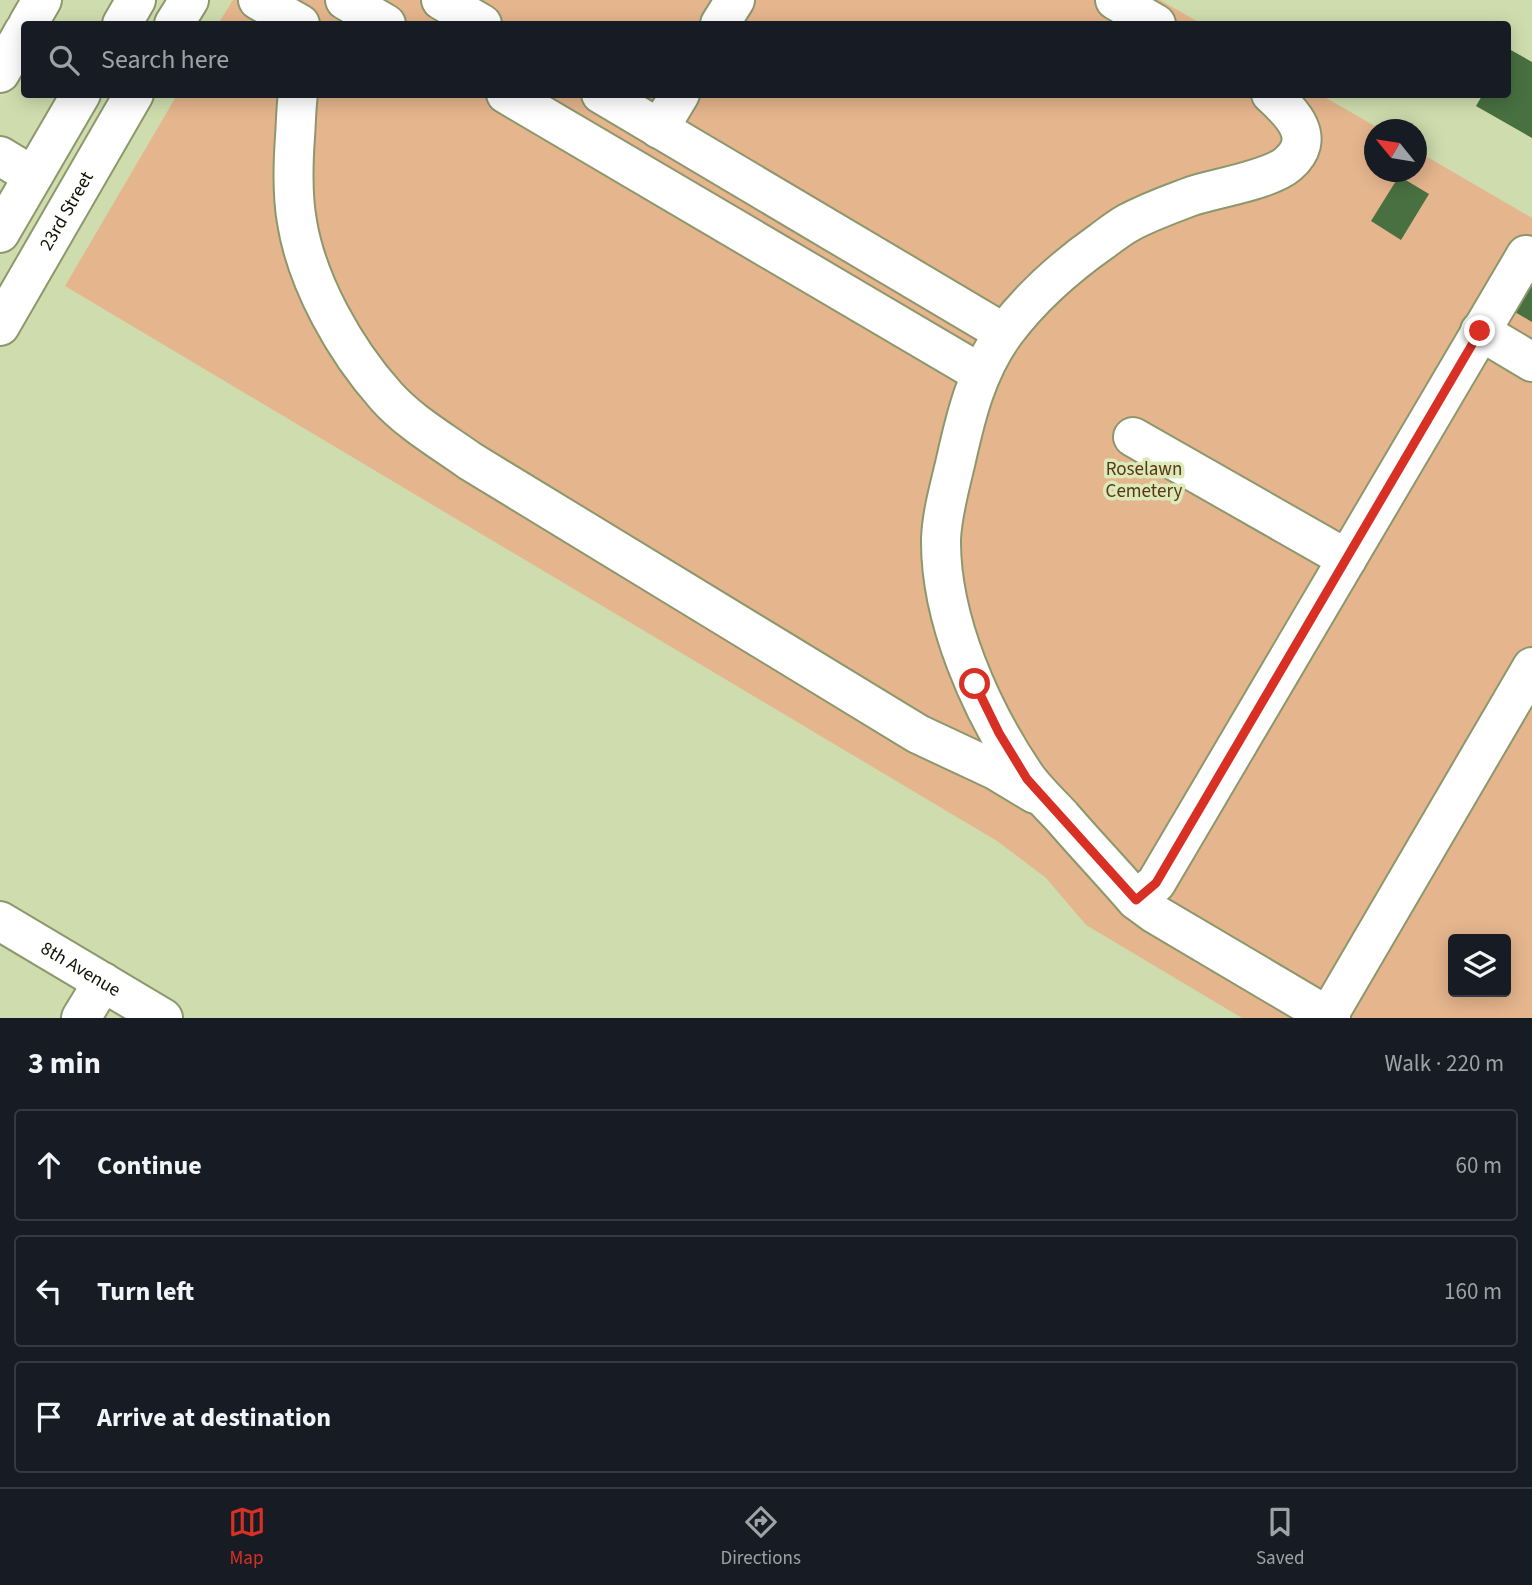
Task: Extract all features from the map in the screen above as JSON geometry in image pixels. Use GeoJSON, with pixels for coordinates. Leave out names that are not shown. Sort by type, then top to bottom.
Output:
{"type":"FeatureCollection","features":[{"type":"Feature","properties":{"kind":"main road"},"geometry":{"type":"LineString","coordinates":[[30,21],[43,0]]}},
{"type":"Feature","properties":{"kind":"main road"},"geometry":{"type":"LineString","coordinates":[[124,21],[136,0]]}},
{"type":"Feature","properties":{"kind":"main road"},"geometry":{"type":"LineString","coordinates":[[176,21],[189,0]]}},
{"type":"Feature","properties":{"kind":"main road"},"geometry":{"type":"LineString","coordinates":[[258,0],[295,21]]}},
{"type":"Feature","properties":{"kind":"main road"},"geometry":{"type":"LineString","coordinates":[[320,21],[332,0]]}},
{"type":"Feature","properties":{"kind":"main road"},"geometry":{"type":"LineString","coordinates":[[345,0],[381,21]]}},
{"type":"Feature","properties":{"kind":"main road"},"geometry":{"type":"LineString","coordinates":[[441,0],[477,21]]}},
{"type":"Feature","properties":{"kind":"main road"},"geometry":{"type":"LineString","coordinates":[[722,21],[735,0]]}},
{"type":"Feature","properties":{"kind":"main road"},"geometry":{"type":"LineString","coordinates":[[1115,0],[1151,21]]}},
{"type":"Feature","properties":{"kind":"main road"},"geometry":{"type":"LineString","coordinates":[[0,73],[21,36]]}},
{"type":"Feature","properties":{"kind":"main road"},"geometry":{"type":"LineString","coordinates":[[0,233],[79,98]]}},
{"type":"Feature","properties":{"kind":"main road","name":"23rd Street"},"geometry":{"type":"LineString","coordinates":[[0,326],[132,98]]}},
{"type":"Feature","properties":{"kind":"main road"},"geometry":{"type":"LineString","coordinates":[[298,98],[293,169],[297,222],[309,266],[331,317],[358,363],[388,398],[429,433],[470,461],[932,741],[995,770],[1049,802]]}},
{"type":"Feature","properties":{"kind":"main road"},"geometry":{"type":"LineString","coordinates":[[513,98],[980,373]]}},
{"type":"Feature","properties":{"kind":"main road"},"geometry":{"type":"LineString","coordinates":[[608,98],[1004,332]]}},
{"type":"Feature","properties":{"kind":"main road"},"geometry":{"type":"LineString","coordinates":[[659,129],[678,98]]}},
{"type":"Feature","properties":{"kind":"main road"},"geometry":{"type":"LineString","coordinates":[[1275,98],[1296,118],[1302,134],[1298,150],[1287,165],[1261,177],[1194,196],[1128,223],[1073,262],[1027,303],[1004,332],[980,373],[960,440],[947,499],[942,538],[944,581],[954,626],[981,696],[999,733],[1027,779],[1136,900],[1155,914],[1329,1017],[1531,672]]}},
{"type":"Feature","properties":{"kind":"main road"},"geometry":{"type":"LineString","coordinates":[[0,156],[33,176]]}},
{"type":"Feature","properties":{"kind":"main road"},"geometry":{"type":"LineString","coordinates":[[1136,900],[1156,883],[1526,254],[1532,258]]}},
{"type":"Feature","properties":{"kind":"main road"},"geometry":{"type":"LineString","coordinates":[[1480,331],[1532,362]]}},
{"type":"Feature","properties":{"kind":"main road"},"geometry":{"type":"LineString","coordinates":[[1133,437],[1347,559]]}},
{"type":"Feature","properties":{"kind":"main road"},"geometry":{"type":"LineString","coordinates":[[932,741],[956,732],[970,717],[981,696]]}},
{"type":"Feature","properties":{"kind":"main road","name":"8th Avenue"},"geometry":{"type":"LineString","coordinates":[[0,921],[163,1018]]}},
{"type":"Feature","properties":{"kind":"main road"},"geometry":{"type":"LineString","coordinates":[[81,1018],[103,982]]}},
{"type":"Feature","properties":{"kind":"green space"},"geometry":{"type":"Polygon","coordinates":[[[233,0],[1160,0],[1197,21],[220,21],[233,0]]]}},
{"type":"Feature","properties":{"kind":"green space","name":"Roselawn Cemetery"},"geometry":{"type":"Polygon","coordinates":[[[175,98],[1326,98],[1364,120],[1364,182],[1427,182],[1427,157],[1532,218],[1532,1018],[1242,1018],[1086,925],[1046,878],[997,841],[65,286],[175,98]]]}},
{"type":"Feature","properties":{"kind":"building"},"geometry":{"type":"Polygon","coordinates":[[[1511,50],[1532,62],[1532,138],[1476,106],[1481,98],[1511,98],[1511,50]]]}},
{"type":"Feature","properties":{"kind":"building"},"geometry":{"type":"Polygon","coordinates":[[[1395,182],[1409,182],[1429,194],[1401,240],[1371,221],[1395,182]]]}},
{"type":"Feature","properties":{"kind":"building"},"geometry":{"type":"Polygon","coordinates":[[[1532,283],[1532,322],[1515,312],[1532,283]]]}},
{"type":"Feature","properties":{"kind":"route"},"geometry":{"type":"LineString","coordinates":[[975,684],[999,733],[1027,779],[1136,900],[1156,883],[1480,331]]}}]}
